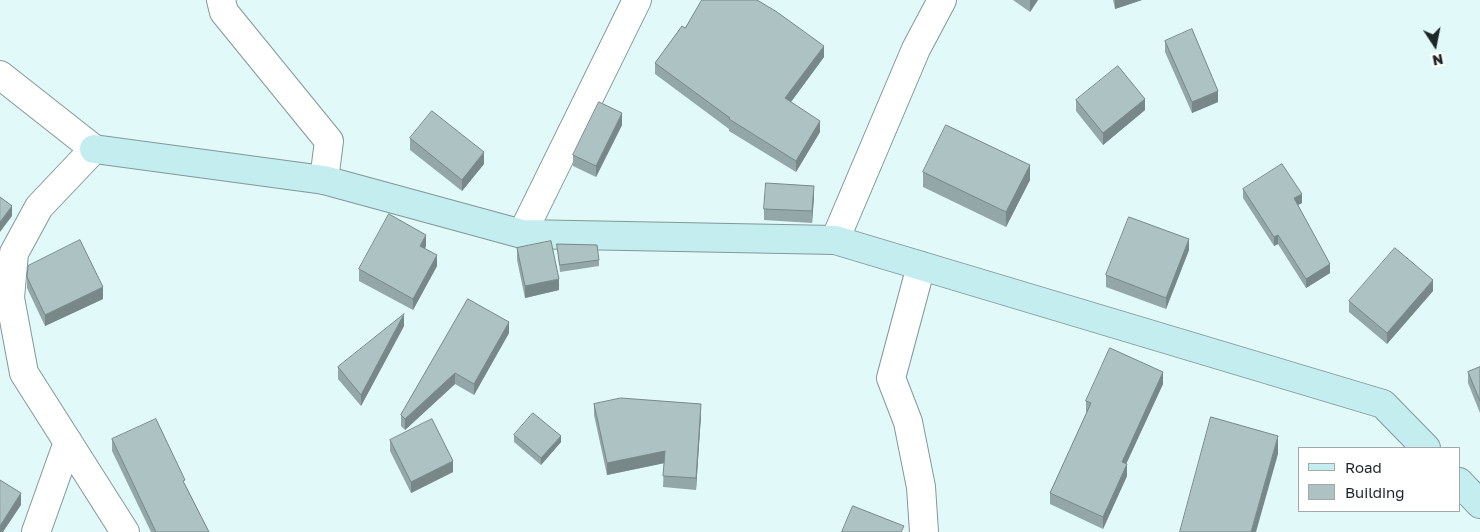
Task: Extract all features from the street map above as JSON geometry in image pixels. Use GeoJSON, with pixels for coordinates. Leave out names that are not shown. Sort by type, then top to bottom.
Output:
{"type":"FeatureCollection","features":[{"type":"Feature","properties":{"kind":"street"},"geometry":{"type":"LineString","coordinates":[[221,0],[224,12],[329,141],[324,180]]}},
{"type":"Feature","properties":{"kind":"street"},"geometry":{"type":"LineString","coordinates":[[522,234],[637,0]]}},
{"type":"Feature","properties":{"kind":"street"},"geometry":{"type":"LineString","coordinates":[[835,240],[916,49],[942,0]]}},
{"type":"Feature","properties":{"kind":"street"},"geometry":{"type":"LineString","coordinates":[[0,75],[94,149],[324,180],[522,234],[835,240],[1383,404],[1425,447]]}},
{"type":"Feature","properties":{"kind":"street"},"geometry":{"type":"LineString","coordinates":[[94,149],[39,207],[14,253],[10,298],[24,372],[125,532]]}},
{"type":"Feature","properties":{"kind":"street"},"geometry":{"type":"LineString","coordinates":[[921,266],[891,378],[908,422],[920,487],[924,532]]}},
{"type":"Feature","properties":{"kind":"street"},"geometry":{"type":"LineString","coordinates":[[0,358],[24,372]]}},
{"type":"Feature","properties":{"kind":"street"},"geometry":{"type":"LineString","coordinates":[[36,532],[68,442]]}},
{"type":"Feature","properties":{"kind":"street"},"geometry":{"type":"LineString","coordinates":[[1460,483],[1480,504]]}},
{"type":"Feature","properties":{"kind":"building"},"geometry":{"type":"Polygon","coordinates":[[[702,0],[757,0],[824,46],[785,98],[820,121],[796,161],[729,119],[655,63],[682,26],[685,28],[702,0]]]}},
{"type":"Feature","properties":{"kind":"building"},"geometry":{"type":"Polygon","coordinates":[[[1192,29],[1218,91],[1192,102],[1165,41],[1192,29]]]}},
{"type":"Feature","properties":{"kind":"building"},"geometry":{"type":"Polygon","coordinates":[[[1118,66],[1145,99],[1103,133],[1076,100],[1118,66]]]}},
{"type":"Feature","properties":{"kind":"building"},"geometry":{"type":"Polygon","coordinates":[[[599,102],[622,113],[596,166],[573,155],[599,102]]]}},
{"type":"Feature","properties":{"kind":"building"},"geometry":{"type":"Polygon","coordinates":[[[432,111],[484,152],[462,180],[410,138],[432,111]]]}},
{"type":"Feature","properties":{"kind":"building"},"geometry":{"type":"Polygon","coordinates":[[[946,125],[1030,165],[1006,212],[923,172],[946,125]]]}},
{"type":"Feature","properties":{"kind":"building"},"geometry":{"type":"Polygon","coordinates":[[[1282,164],[1302,194],[1294,198],[1330,264],[1306,279],[1278,235],[1274,237],[1243,189],[1282,164]]]}},
{"type":"Feature","properties":{"kind":"building"},"geometry":{"type":"Polygon","coordinates":[[[766,183],[814,186],[812,211],[764,209],[766,183]]]}},
{"type":"Feature","properties":{"kind":"building"},"geometry":{"type":"Polygon","coordinates":[[[0,197],[12,206],[0,222],[0,197]]]}},
{"type":"Feature","properties":{"kind":"building"},"geometry":{"type":"Polygon","coordinates":[[[389,214],[426,235],[420,246],[437,255],[413,299],[359,269],[389,214]]]}},
{"type":"Feature","properties":{"kind":"building"},"geometry":{"type":"Polygon","coordinates":[[[1129,217],[1189,239],[1166,298],[1106,275],[1129,217]]]}},
{"type":"Feature","properties":{"kind":"building"},"geometry":{"type":"Polygon","coordinates":[[[80,240],[103,287],[45,315],[27,277],[28,266],[80,240]]]}},
{"type":"Feature","properties":{"kind":"building"},"geometry":{"type":"Polygon","coordinates":[[[551,241],[559,279],[525,286],[517,248],[551,241]]]}},
{"type":"Feature","properties":{"kind":"building"},"geometry":{"type":"Polygon","coordinates":[[[557,244],[597,245],[599,260],[560,265],[557,244]]]}},
{"type":"Feature","properties":{"kind":"building"},"geometry":{"type":"Polygon","coordinates":[[[1395,248],[1433,280],[1387,333],[1349,301],[1395,248]]]}},
{"type":"Feature","properties":{"kind":"building"},"geometry":{"type":"Polygon","coordinates":[[[468,299],[509,322],[474,384],[455,373],[405,419],[401,415],[468,299]]]}},
{"type":"Feature","properties":{"kind":"building"},"geometry":{"type":"Polygon","coordinates":[[[404,314],[361,395],[338,367],[404,314]]]}},
{"type":"Feature","properties":{"kind":"building"},"geometry":{"type":"Polygon","coordinates":[[[1110,348],[1163,372],[1122,462],[1127,464],[1103,517],[1050,493],[1091,403],[1086,401],[1110,348]]]}},
{"type":"Feature","properties":{"kind":"building"},"geometry":{"type":"Polygon","coordinates":[[[1480,367],[1480,401],[1468,372],[1480,367]]]}},
{"type":"Feature","properties":{"kind":"building"},"geometry":{"type":"Polygon","coordinates":[[[621,398],[701,404],[696,478],[663,476],[665,451],[607,463],[594,404],[621,398]]]}},
{"type":"Feature","properties":{"kind":"building"},"geometry":{"type":"Polygon","coordinates":[[[533,413],[561,436],[541,458],[514,435],[533,413]]]}},
{"type":"Feature","properties":{"kind":"building"},"geometry":{"type":"Polygon","coordinates":[[[1211,417],[1278,436],[1251,532],[1180,532],[1211,417]]]}},
{"type":"Feature","properties":{"kind":"building"},"geometry":{"type":"Polygon","coordinates":[[[156,419],[185,480],[183,481],[209,532],[156,532],[112,439],[156,419]]]}},
{"type":"Feature","properties":{"kind":"building"},"geometry":{"type":"Polygon","coordinates":[[[432,419],[453,461],[411,482],[390,440],[432,419]]]}},
{"type":"Feature","properties":{"kind":"building"},"geometry":{"type":"Polygon","coordinates":[[[0,480],[21,493],[0,526],[0,480]]]}},
{"type":"Feature","properties":{"kind":"building"},"geometry":{"type":"Polygon","coordinates":[[[853,506],[904,526],[901,532],[842,532],[853,506]]]}}]}
